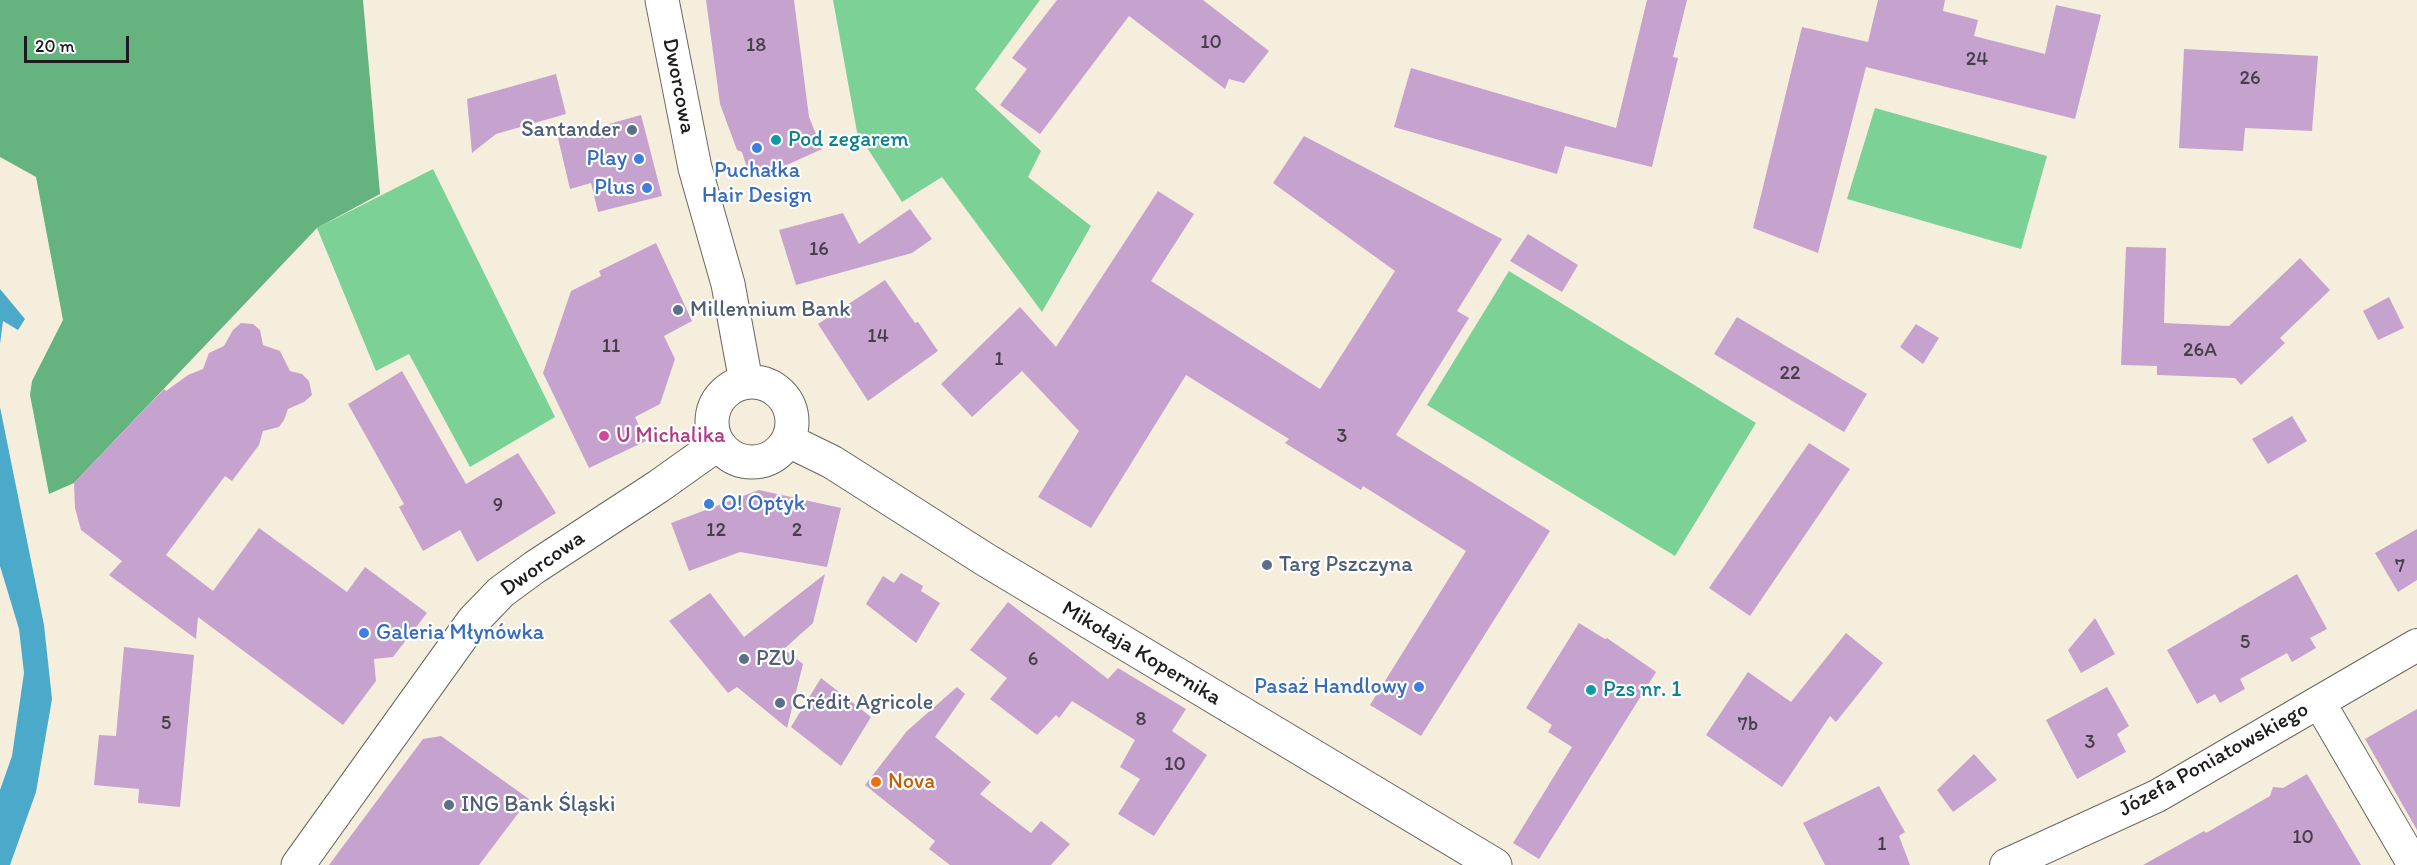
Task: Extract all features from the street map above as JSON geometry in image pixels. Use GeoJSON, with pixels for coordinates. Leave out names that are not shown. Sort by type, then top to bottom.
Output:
{"type":"FeatureCollection","features":[{"type":"Feature","properties":{"kind":"street","name":"Dworcowa"},"geometry":{"type":"LineString","coordinates":[[662,0],[694,168],[728,285],[746,382]]}},
{"type":"Feature","properties":{"kind":"street"},"geometry":{"type":"LineString","coordinates":[[746,382],[768,384],[784,397],[793,416],[789,441],[776,456],[764,461],[751,463],[738,460],[727,454],[713,434],[713,410],[727,390],[746,382]]}},
{"type":"Feature","properties":{"kind":"street","name":"Mikołaja Kopernika"},"geometry":{"type":"LineString","coordinates":[[789,441],[832,462],[1005,572],[1495,865]]}},
{"type":"Feature","properties":{"kind":"street","name":"Dworcowa"},"geometry":{"type":"LineString","coordinates":[[298,865],[473,621],[501,592],[718,444]]}},
{"type":"Feature","properties":{"kind":"street","name":"Józefa Poniatowskiego"},"geometry":{"type":"LineString","coordinates":[[2006,865],[2157,796],[2417,645]]}},
{"type":"Feature","properties":{"kind":"street"},"geometry":{"type":"LineString","coordinates":[[2319,702],[2414,865]]}},
{"type":"Feature","properties":{"kind":"green space"},"geometry":{"type":"Polygon","coordinates":[[[0,0],[363,0],[380,194],[317,228],[74,483],[49,494],[30,395],[32,381],[63,320],[36,177],[0,157],[0,0]]]}},
{"type":"Feature","properties":{"kind":"green space"},"geometry":{"type":"Polygon","coordinates":[[[833,0],[1040,0],[975,89],[1041,151],[1028,177],[1091,226],[1042,312],[942,177],[902,202],[857,132],[833,0]]]}},
{"type":"Feature","properties":{"kind":"green space"},"geometry":{"type":"Polygon","coordinates":[[[1875,108],[2047,156],[2021,249],[1847,199],[1875,108]]]}},
{"type":"Feature","properties":{"kind":"green space"},"geometry":{"type":"Polygon","coordinates":[[[433,169],[555,417],[470,467],[409,354],[376,371],[317,228],[433,169]]]}},
{"type":"Feature","properties":{"kind":"green space"},"geometry":{"type":"Polygon","coordinates":[[[1509,271],[1756,423],[1675,556],[1427,405],[1509,271]]]}},
{"type":"Feature","properties":{"kind":"water"},"geometry":{"type":"Polygon","coordinates":[[[0,289],[25,319],[18,330],[3,321],[0,344],[0,289]]]}},
{"type":"Feature","properties":{"kind":"water"},"geometry":{"type":"Polygon","coordinates":[[[0,407],[44,625],[52,699],[36,792],[10,865],[0,865],[0,790],[12,756],[24,673],[19,629],[0,566],[0,407]]]}},
{"type":"Feature","properties":{"kind":"building"},"geometry":{"type":"Polygon","coordinates":[[[706,0],[794,0],[809,117],[822,149],[787,165],[749,174],[742,152],[737,150],[720,104],[706,0]]]}},
{"type":"Feature","properties":{"kind":"building"},"geometry":{"type":"Polygon","coordinates":[[[1057,0],[1203,0],[1269,51],[1244,83],[1229,79],[1225,89],[1129,16],[1040,134],[1000,105],[1027,69],[1012,58],[1057,0]]]}},
{"type":"Feature","properties":{"kind":"building"},"geometry":{"type":"Polygon","coordinates":[[[1647,0],[1687,0],[1673,57],[1678,58],[1652,167],[1565,146],[1557,174],[1394,127],[1411,68],[1616,128],[1647,0]]]}},
{"type":"Feature","properties":{"kind":"building"},"geometry":{"type":"Polygon","coordinates":[[[1878,0],[1945,0],[1943,11],[1978,20],[1974,36],[2045,54],[2056,5],[2101,15],[2075,119],[1866,67],[1818,253],[1753,228],[1802,27],[1868,42],[1878,0]]]}},
{"type":"Feature","properties":{"kind":"building"},"geometry":{"type":"Polygon","coordinates":[[[2184,49],[2318,56],[2312,131],[2245,128],[2243,151],[2179,148],[2184,49]]]}},
{"type":"Feature","properties":{"kind":"building"},"geometry":{"type":"Polygon","coordinates":[[[556,74],[566,114],[496,134],[472,153],[467,99],[556,74]]]}},
{"type":"Feature","properties":{"kind":"building"},"geometry":{"type":"Polygon","coordinates":[[[641,115],[662,196],[598,212],[591,183],[570,189],[558,138],[641,115]]]}},
{"type":"Feature","properties":{"kind":"building"},"geometry":{"type":"Polygon","coordinates":[[[1304,136],[1502,239],[1457,311],[1469,318],[1396,435],[1550,531],[1421,736],[1370,705],[1466,551],[1363,486],[1361,490],[1285,443],[1289,439],[1186,375],[1091,528],[1038,497],[1079,431],[1022,371],[972,417],[941,384],[1020,307],[1056,347],[1158,191],[1194,214],[1151,281],[1320,389],[1395,271],[1273,183],[1304,136]]]}},
{"type":"Feature","properties":{"kind":"building"},"geometry":{"type":"Polygon","coordinates":[[[910,209],[932,239],[912,253],[796,285],[779,230],[843,213],[859,244],[910,209]]]}},
{"type":"Feature","properties":{"kind":"building"},"geometry":{"type":"Polygon","coordinates":[[[1528,234],[1578,265],[1562,292],[1510,261],[1528,234]]]}},
{"type":"Feature","properties":{"kind":"building"},"geometry":{"type":"Polygon","coordinates":[[[656,243],[692,321],[664,336],[675,359],[660,404],[635,417],[646,441],[589,468],[543,373],[571,291],[601,276],[599,271],[656,243]]]}},
{"type":"Feature","properties":{"kind":"building"},"geometry":{"type":"Polygon","coordinates":[[[2126,247],[2166,248],[2164,323],[2229,326],[2300,258],[2330,290],[2280,338],[2285,343],[2241,385],[2235,378],[2157,375],[2157,366],[2121,365],[2126,247]]]}},
{"type":"Feature","properties":{"kind":"building"},"geometry":{"type":"Polygon","coordinates":[[[885,280],[938,351],[868,401],[818,324],[885,280]]]}},
{"type":"Feature","properties":{"kind":"building"},"geometry":{"type":"Polygon","coordinates":[[[2389,297],[2404,328],[2378,340],[2363,311],[2389,297]]]}},
{"type":"Feature","properties":{"kind":"building"},"geometry":{"type":"Polygon","coordinates":[[[1737,317],[1867,394],[1844,432],[1714,354],[1737,317]]]}},
{"type":"Feature","properties":{"kind":"building"},"geometry":{"type":"Polygon","coordinates":[[[241,323],[253,324],[260,330],[263,345],[280,351],[290,371],[302,374],[309,381],[312,395],[304,402],[288,409],[279,427],[263,431],[259,445],[232,481],[225,476],[166,555],[213,591],[259,528],[347,592],[365,567],[427,613],[393,657],[374,659],[376,681],[343,725],[198,617],[196,639],[109,575],[122,561],[81,530],[75,508],[74,483],[164,389],[166,391],[188,375],[203,369],[209,353],[224,346],[233,330],[241,323]]]}},
{"type":"Feature","properties":{"kind":"building"},"geometry":{"type":"Polygon","coordinates":[[[1916,324],[1939,338],[1923,364],[1900,347],[1916,324]]]}},
{"type":"Feature","properties":{"kind":"building"},"geometry":{"type":"Polygon","coordinates":[[[402,371],[466,484],[518,453],[556,513],[477,562],[460,530],[423,551],[399,507],[404,504],[348,404],[402,371]]]}},
{"type":"Feature","properties":{"kind":"building"},"geometry":{"type":"Polygon","coordinates":[[[2292,416],[2307,441],[2268,464],[2252,439],[2292,416]]]}},
{"type":"Feature","properties":{"kind":"building"},"geometry":{"type":"Polygon","coordinates":[[[1809,443],[1850,469],[1750,616],[1709,588],[1809,443]]]}},
{"type":"Feature","properties":{"kind":"building"},"geometry":{"type":"Polygon","coordinates":[[[759,490],[841,508],[827,567],[740,552],[689,571],[671,523],[759,490]]]}},
{"type":"Feature","properties":{"kind":"building"},"geometry":{"type":"Polygon","coordinates":[[[2417,529],[2417,580],[2398,592],[2375,553],[2417,529]]]}},
{"type":"Feature","properties":{"kind":"building"},"geometry":{"type":"Polygon","coordinates":[[[901,573],[923,586],[921,591],[940,603],[916,643],[866,604],[883,576],[894,583],[901,573]]]}},
{"type":"Feature","properties":{"kind":"building"},"geometry":{"type":"Polygon","coordinates":[[[825,574],[813,623],[784,649],[803,664],[787,728],[737,687],[728,693],[669,621],[710,593],[744,637],[825,574]]]}},
{"type":"Feature","properties":{"kind":"building"},"geometry":{"type":"Polygon","coordinates":[[[2297,574],[2327,629],[2310,638],[2316,648],[2292,662],[2287,653],[2240,679],[2245,689],[2220,703],[2215,694],[2197,704],[2167,650],[2297,574]]]}},
{"type":"Feature","properties":{"kind":"building"},"geometry":{"type":"Polygon","coordinates":[[[1008,602],[1108,679],[1118,668],[1186,709],[1172,731],[1207,755],[1154,836],[1118,814],[1140,779],[1120,767],[1135,740],[1072,701],[1059,718],[1056,715],[1037,735],[990,699],[1007,678],[970,650],[1008,602]]]}},
{"type":"Feature","properties":{"kind":"building"},"geometry":{"type":"Polygon","coordinates":[[[2095,618],[2115,654],[2081,673],[2068,650],[2095,618]]]}},
{"type":"Feature","properties":{"kind":"building","name":"Pzs nr. 1"},"geometry":{"type":"Polygon","coordinates":[[[1579,623],[1605,639],[1607,638],[1656,672],[1539,859],[1513,843],[1572,747],[1548,732],[1552,725],[1526,708],[1579,623]]]}},
{"type":"Feature","properties":{"kind":"building"},"geometry":{"type":"Polygon","coordinates":[[[1846,633],[1883,663],[1836,722],[1830,716],[1782,787],[1706,735],[1748,672],[1791,702],[1846,633]]]}},
{"type":"Feature","properties":{"kind":"building"},"geometry":{"type":"Polygon","coordinates":[[[124,647],[194,655],[180,807],[138,803],[139,789],[94,785],[99,735],[116,736],[124,647]]]}},
{"type":"Feature","properties":{"kind":"building"},"geometry":{"type":"Polygon","coordinates":[[[821,678],[871,717],[841,766],[791,727],[821,678]]]}},
{"type":"Feature","properties":{"kind":"building"},"geometry":{"type":"Polygon","coordinates":[[[957,687],[965,694],[935,737],[991,782],[980,794],[1031,833],[1041,821],[1070,844],[1051,865],[950,865],[929,849],[935,841],[865,785],[907,731],[957,687]]]}},
{"type":"Feature","properties":{"kind":"building"},"geometry":{"type":"Polygon","coordinates":[[[2107,687],[2129,726],[2117,734],[2126,752],[2077,779],[2046,720],[2107,687]]]}},
{"type":"Feature","properties":{"kind":"building"},"geometry":{"type":"Polygon","coordinates":[[[2417,709],[2417,830],[2365,739],[2417,709]]]}},
{"type":"Feature","properties":{"kind":"building","name":"ING Bank Śląski"},"geometry":{"type":"Polygon","coordinates":[[[441,736],[529,799],[479,865],[329,865],[423,739],[441,736]]]}},
{"type":"Feature","properties":{"kind":"building"},"geometry":{"type":"Polygon","coordinates":[[[1974,754],[1997,780],[1953,812],[1937,790],[1974,754]]]}},
{"type":"Feature","properties":{"kind":"building"},"geometry":{"type":"Polygon","coordinates":[[[2307,774],[2361,865],[2143,865],[2204,831],[2206,833],[2270,796],[2273,787],[2283,788],[2307,774]]]}},
{"type":"Feature","properties":{"kind":"building"},"geometry":{"type":"Polygon","coordinates":[[[1879,786],[1905,832],[1899,836],[1910,865],[1825,865],[1803,823],[1879,786]]]}},
{"type":"Feature","properties":{"kind":"place","name":"Santander"},"geometry":{"type":"Point","coordinates":[632,130]}},
{"type":"Feature","properties":{"kind":"place","name":"Pod zegarem"},"geometry":{"type":"Point","coordinates":[776,140]}},
{"type":"Feature","properties":{"kind":"place","name":"Puchałka Hair Design"},"geometry":{"type":"Point","coordinates":[757,148]}},
{"type":"Feature","properties":{"kind":"place","name":"Play"},"geometry":{"type":"Point","coordinates":[639,159]}},
{"type":"Feature","properties":{"kind":"place","name":"Plus"},"geometry":{"type":"Point","coordinates":[647,188]}},
{"type":"Feature","properties":{"kind":"place","name":"Millennium Bank"},"geometry":{"type":"Point","coordinates":[678,310]}},
{"type":"Feature","properties":{"kind":"place","name":"U Michalika"},"geometry":{"type":"Point","coordinates":[604,436]}},
{"type":"Feature","properties":{"kind":"place","name":"O! Optyk"},"geometry":{"type":"Point","coordinates":[709,504]}},
{"type":"Feature","properties":{"kind":"place","name":"Targ Pszczyna"},"geometry":{"type":"Point","coordinates":[1267,565]}},
{"type":"Feature","properties":{"kind":"place","name":"Galeria Młynówka"},"geometry":{"type":"Point","coordinates":[364,633]}},
{"type":"Feature","properties":{"kind":"place","name":"PZU"},"geometry":{"type":"Point","coordinates":[744,659]}},
{"type":"Feature","properties":{"kind":"place","name":"Pasaż Handlowy"},"geometry":{"type":"Point","coordinates":[1419,687]}},
{"type":"Feature","properties":{"kind":"place","name":"Pzs nr. 1"},"geometry":{"type":"Point","coordinates":[1591,690]}},
{"type":"Feature","properties":{"kind":"place","name":"Crédit Agricole"},"geometry":{"type":"Point","coordinates":[780,703]}},
{"type":"Feature","properties":{"kind":"place","name":"Nova"},"geometry":{"type":"Point","coordinates":[876,782]}},
{"type":"Feature","properties":{"kind":"place","name":"ING Bank Śląski"},"geometry":{"type":"Point","coordinates":[449,805]}}]}
